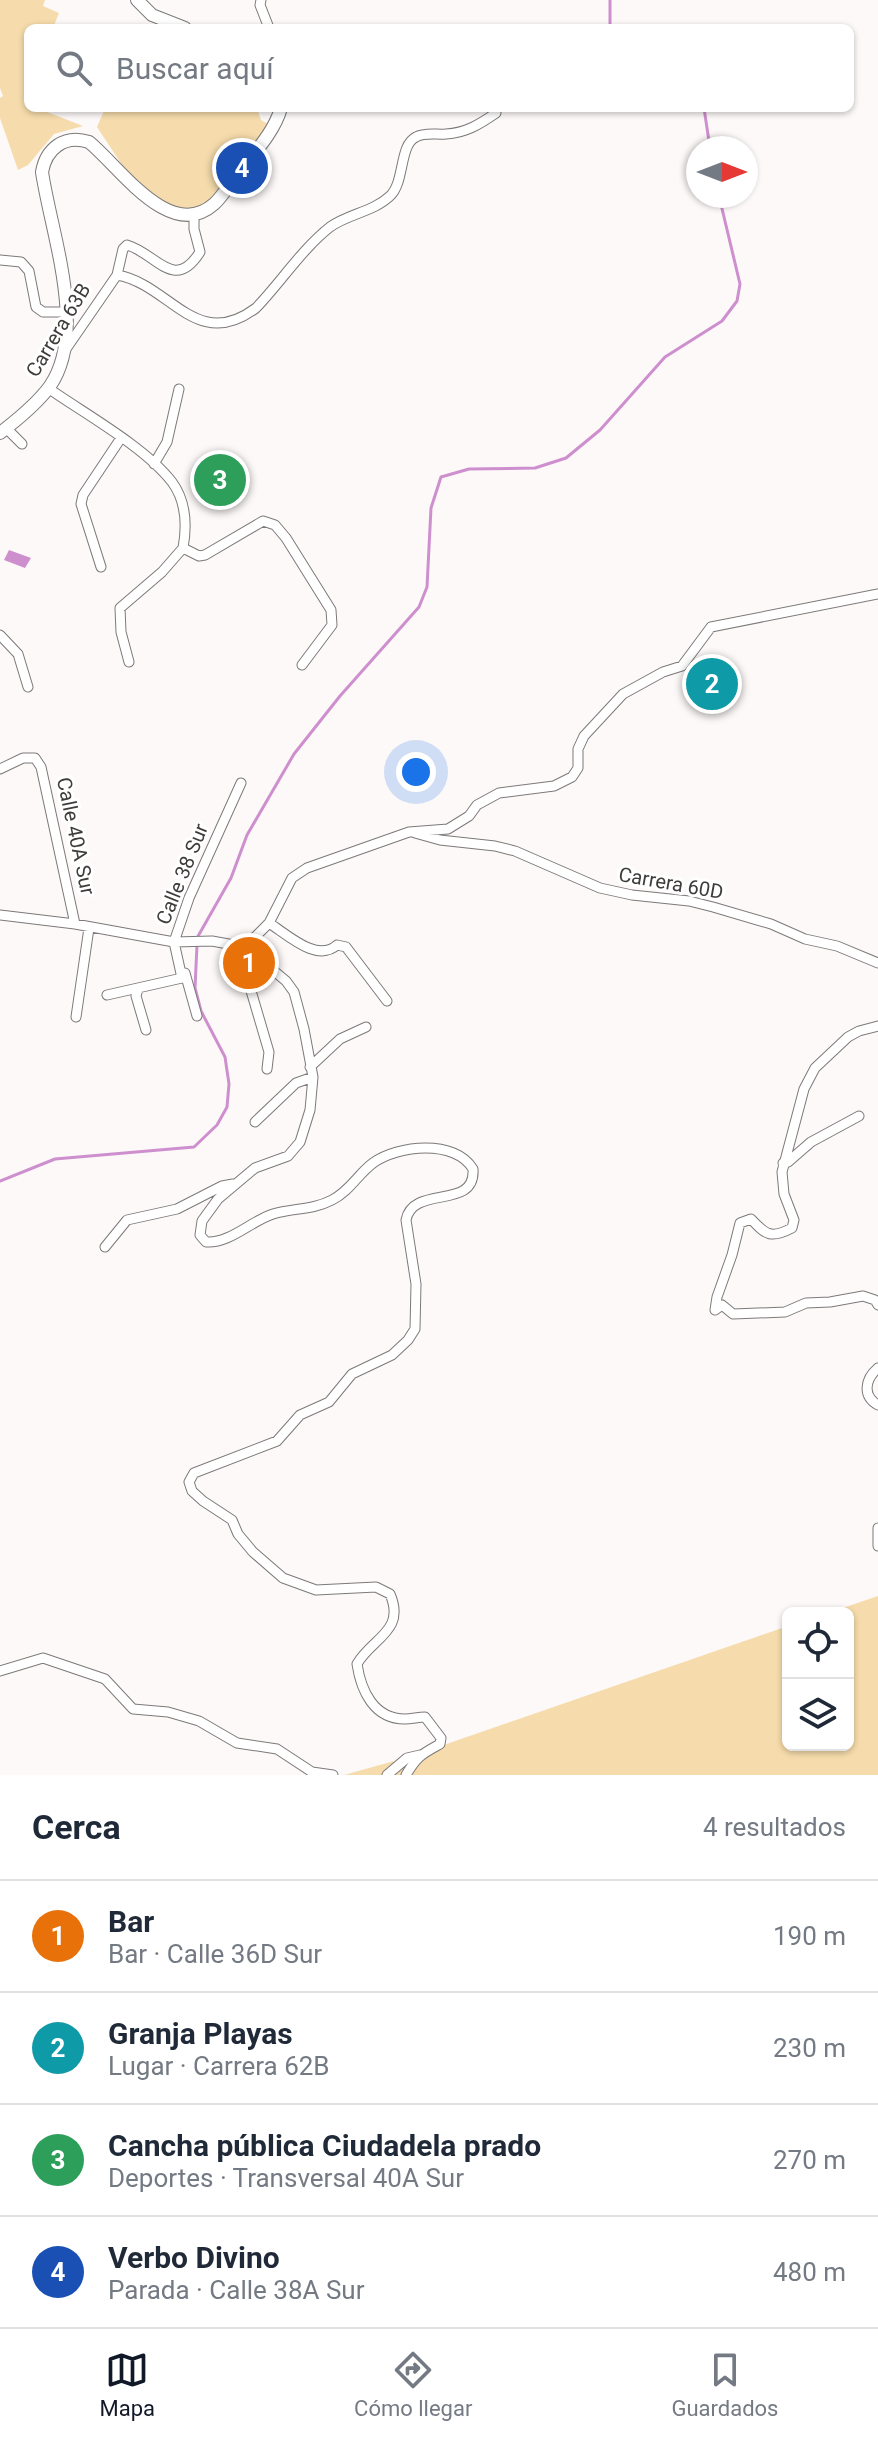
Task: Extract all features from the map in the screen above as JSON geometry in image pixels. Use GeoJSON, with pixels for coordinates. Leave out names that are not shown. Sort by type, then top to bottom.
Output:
{"type":"FeatureCollection","features":[{"type":"Feature","properties":{"kind":"main road"},"geometry":{"type":"LineString","coordinates":[[142,5],[163,21],[172,24]]}},
{"type":"Feature","properties":{"kind":"main road"},"geometry":{"type":"LineString","coordinates":[[66,349],[66,312],[42,172],[45,156],[68,140],[89,142],[167,212],[194,214],[208,208],[221,196],[274,126],[279,112]]}},
{"type":"Feature","properties":{"kind":"main road","name":"Carrera 63B"},"geometry":{"type":"LineString","coordinates":[[3,431],[48,388],[66,349]]}},
{"type":"Feature","properties":{"kind":"street"},"geometry":{"type":"LineString","coordinates":[[261,0],[267,24]]}},
{"type":"Feature","properties":{"kind":"street","name":"Carrera 63B"},"geometry":{"type":"LineString","coordinates":[[66,349],[117,275],[132,279],[174,307],[211,324],[228,324],[242,319],[331,227],[372,208],[391,195],[400,179],[406,147],[412,138],[475,128],[496,113]]}},
{"type":"Feature","properties":{"kind":"street"},"geometry":{"type":"LineString","coordinates":[[117,275],[123,249],[127,245],[158,265],[182,270],[191,265],[200,252],[194,214]]}},
{"type":"Feature","properties":{"kind":"street"},"geometry":{"type":"LineString","coordinates":[[0,260],[21,262],[29,271],[36,307],[43,312],[66,312]]}},
{"type":"Feature","properties":{"kind":"street"},"geometry":{"type":"LineString","coordinates":[[48,388],[154,464],[173,483],[182,503],[186,530],[183,548],[162,572],[120,608],[121,632],[129,662]]}},
{"type":"Feature","properties":{"kind":"street"},"geometry":{"type":"LineString","coordinates":[[154,464],[167,442],[179,389]]}},
{"type":"Feature","properties":{"kind":"street"},"geometry":{"type":"LineString","coordinates":[[3,431],[22,444]]}},
{"type":"Feature","properties":{"kind":"street"},"geometry":{"type":"LineString","coordinates":[[101,567],[81,504],[83,495],[121,438]]}},
{"type":"Feature","properties":{"kind":"street"},"geometry":{"type":"LineString","coordinates":[[183,548],[199,556],[205,555],[263,521],[275,525],[331,610],[332,625],[302,665]]}},
{"type":"Feature","properties":{"kind":"street"},"geometry":{"type":"LineString","coordinates":[[267,1069],[269,1052],[244,967],[245,947],[269,923],[292,878],[307,868],[409,832],[448,829],[469,816],[477,805],[499,793],[554,786],[572,777],[578,768],[578,749],[584,736],[623,694],[663,672],[682,666],[711,627],[878,594]]}},
{"type":"Feature","properties":{"kind":"street"},"geometry":{"type":"LineString","coordinates":[[0,635],[18,654],[28,687]]}},
{"type":"Feature","properties":{"kind":"street","name":"Calle 40A Sur"},"geometry":{"type":"LineString","coordinates":[[1,768],[23,758],[35,758],[41,767],[75,924]]}},
{"type":"Feature","properties":{"kind":"street","name":"Calle 38 Sur"},"geometry":{"type":"LineString","coordinates":[[138,989],[181,980],[178,941],[189,898],[241,783]]}},
{"type":"Feature","properties":{"kind":"street","name":"Carrera 60D"},"geometry":{"type":"LineString","coordinates":[[409,832],[440,840],[515,851],[600,888],[713,907],[771,924],[805,939],[837,946],[878,964]]}},
{"type":"Feature","properties":{"kind":"street"},"geometry":{"type":"LineString","coordinates":[[0,915],[178,941],[212,941],[245,947],[286,981],[294,992],[312,1072],[310,1110],[300,1142],[288,1156],[255,1168],[218,1199],[202,1221],[200,1235],[206,1242],[229,1237],[272,1214],[308,1209],[330,1201],[352,1186],[375,1162],[390,1154],[451,1150],[462,1156],[473,1169],[473,1178],[466,1189],[416,1203],[407,1212],[416,1297],[415,1329],[404,1345],[392,1355],[352,1374],[329,1402],[295,1418],[277,1441],[194,1473],[189,1482],[192,1491],[232,1520],[238,1534],[253,1552],[283,1578],[316,1590],[376,1587],[390,1594],[396,1612],[393,1621],[357,1664],[365,1693],[381,1713],[389,1717],[407,1720],[425,1717],[441,1738],[440,1744],[407,1758],[387,1775]]}},
{"type":"Feature","properties":{"kind":"street"},"geometry":{"type":"LineString","coordinates":[[269,923],[312,951],[332,949],[337,945],[346,947],[387,1001]]}},
{"type":"Feature","properties":{"kind":"street"},"geometry":{"type":"LineString","coordinates":[[76,1017],[89,928]]}},
{"type":"Feature","properties":{"kind":"street"},"geometry":{"type":"LineString","coordinates":[[178,941],[197,1016]]}},
{"type":"Feature","properties":{"kind":"street"},"geometry":{"type":"LineString","coordinates":[[107,995],[138,989],[136,996],[146,1030]]}},
{"type":"Feature","properties":{"kind":"street"},"geometry":{"type":"LineString","coordinates":[[878,1026],[853,1033],[810,1076],[783,1163],[784,1194],[794,1220],[792,1228],[782,1234],[765,1234],[751,1219],[740,1223],[715,1310],[722,1305],[733,1314],[785,1312],[806,1303],[863,1296],[875,1300],[878,1305]]}},
{"type":"Feature","properties":{"kind":"street"},"geometry":{"type":"LineString","coordinates":[[255,1122],[312,1072],[340,1039],[366,1027]]}},
{"type":"Feature","properties":{"kind":"street"},"geometry":{"type":"LineString","coordinates":[[783,1163],[811,1142],[859,1116]]}},
{"type":"Feature","properties":{"kind":"street"},"geometry":{"type":"LineString","coordinates":[[105,1247],[127,1220],[177,1209],[222,1186],[236,1183]]}},
{"type":"Feature","properties":{"kind":"street"},"geometry":{"type":"LineString","coordinates":[[878,1368],[868,1379],[866,1388],[871,1401],[878,1405]]}},
{"type":"Feature","properties":{"kind":"street"},"geometry":{"type":"LineString","coordinates":[[878,1528],[878,1546]]}},
{"type":"Feature","properties":{"kind":"street"},"geometry":{"type":"LineString","coordinates":[[0,1671],[43,1658],[93,1674],[112,1685],[133,1709],[168,1712],[199,1721],[237,1743],[277,1749],[312,1772],[333,1775]]}},
{"type":"Feature","properties":{"kind":"street"},"geometry":{"type":"LineString","coordinates":[[406,1775],[419,1755]]}},
{"type":"Feature","properties":{"kind":"shaded area"},"geometry":{"type":"Polygon","coordinates":[[[0,0],[45,0],[43,6],[59,13],[55,24],[24,24],[24,112],[47,112],[83,126],[54,134],[28,165],[18,170],[0,118],[0,98],[3,96],[0,88],[0,0]]]}},
{"type":"Feature","properties":{"kind":"shaded area"},"geometry":{"type":"Polygon","coordinates":[[[103,112],[258,112],[261,120],[270,125],[205,205],[180,211],[152,198],[124,168],[97,127],[103,112]]]}},
{"type":"Feature","properties":{"kind":"shaded area"},"geometry":{"type":"Polygon","coordinates":[[[223,461],[237,471],[217,498],[204,489],[223,461]]]}},
{"type":"Feature","properties":{"kind":"shaded area"},"geometry":{"type":"Polygon","coordinates":[[[9,550],[31,558],[25,568],[4,560],[9,550]]]}},
{"type":"Feature","properties":{"kind":"shaded area"},"geometry":{"type":"Polygon","coordinates":[[[878,1596],[878,1775],[344,1775],[412,1756],[782,1628],[782,1751],[854,1751],[854,1607],[846,1607],[878,1596]]]}},
{"type":"Feature","properties":{"kind":"waterway"},"geometry":{"type":"LineString","coordinates":[[610,0],[610,24]]}},
{"type":"Feature","properties":{"kind":"waterway"},"geometry":{"type":"LineString","coordinates":[[705,112],[708,136]]}},
{"type":"Feature","properties":{"kind":"waterway"},"geometry":{"type":"LineString","coordinates":[[197,938],[231,878],[247,835],[294,754],[340,696],[419,607],[427,587],[431,508],[441,477],[469,469],[535,468],[566,458],[600,430],[665,357],[722,321],[737,301],[740,284],[722,208]]}},
{"type":"Feature","properties":{"kind":"waterway"},"geometry":{"type":"LineString","coordinates":[[0,1181],[55,1159],[194,1147],[217,1125],[227,1107],[229,1084],[225,1057],[201,1011],[195,988],[197,945]]}},
{"type":"Feature","properties":{"kind":"place","name":"Verbo Divino"},"geometry":{"type":"Point","coordinates":[242,168]}},
{"type":"Feature","properties":{"kind":"place","name":"Cancha pública Ciudadela prado"},"geometry":{"type":"Point","coordinates":[220,480]}},
{"type":"Feature","properties":{"kind":"place","name":"Granja Playas"},"geometry":{"type":"Point","coordinates":[712,684]}},
{"type":"Feature","properties":{"kind":"place","name":"Bar"},"geometry":{"type":"Point","coordinates":[249,963]}}]}
